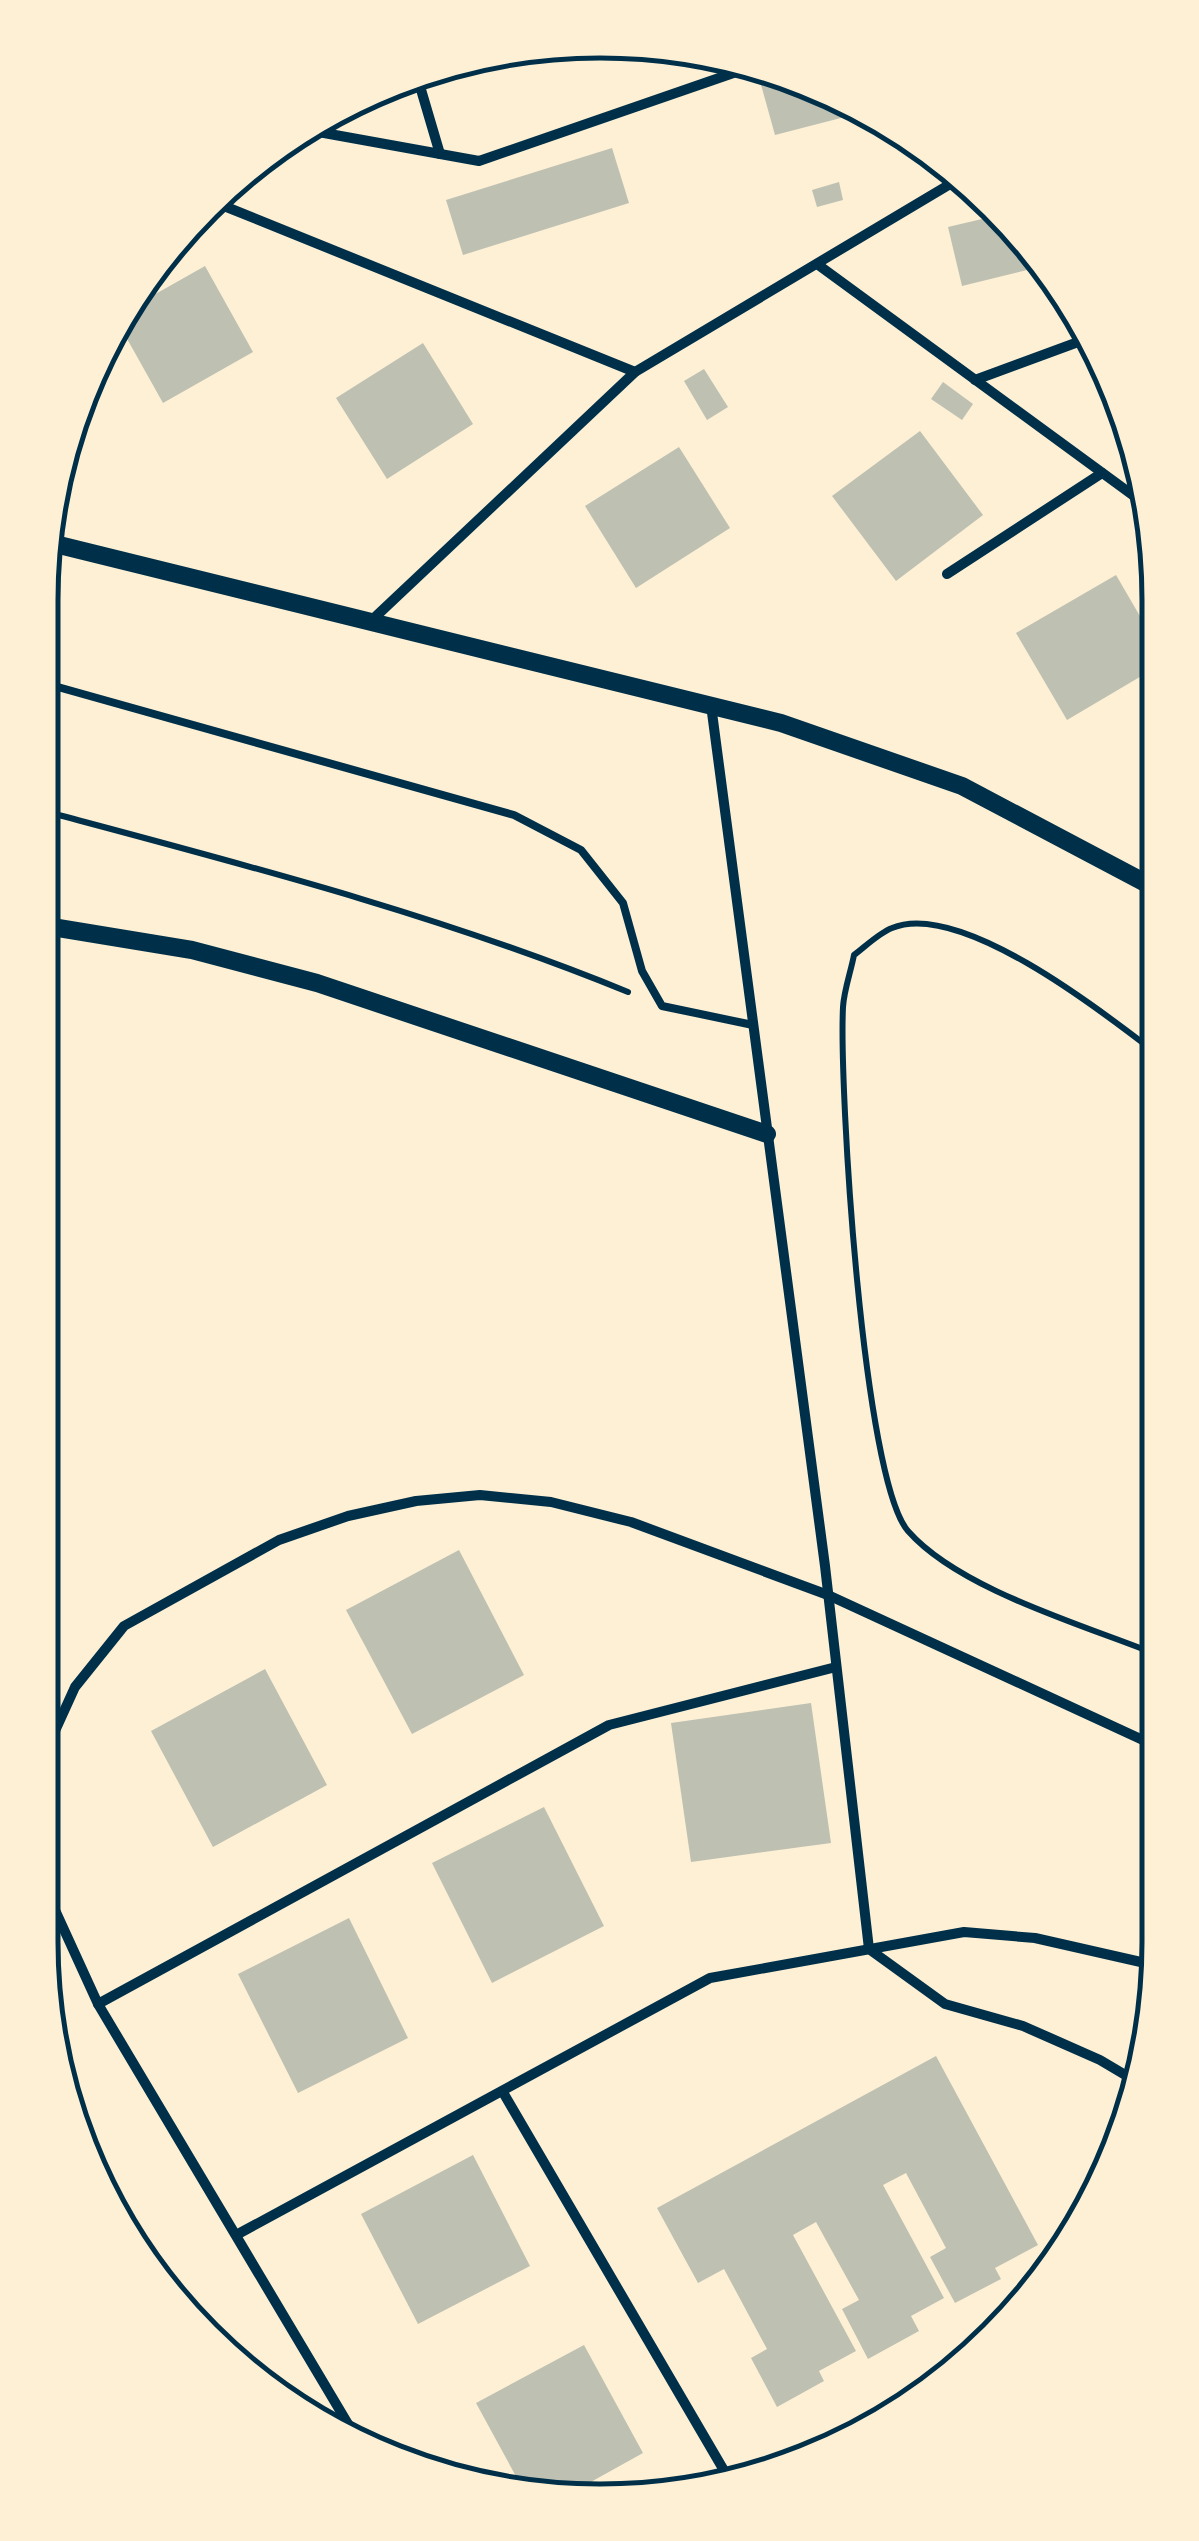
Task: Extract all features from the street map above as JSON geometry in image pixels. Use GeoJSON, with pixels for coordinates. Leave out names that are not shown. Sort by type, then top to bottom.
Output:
{"type":"FeatureCollection","features":[{"type":"Feature","properties":{"kind":"street"},"geometry":{"type":"LineString","coordinates":[[324,133],[479,161],[730,74]]}},
{"type":"Feature","properties":{"kind":"street"},"geometry":{"type":"LineString","coordinates":[[420,88],[440,154]]}},
{"type":"Feature","properties":{"kind":"street"},"geometry":{"type":"LineString","coordinates":[[372,620],[636,372],[949,186]]}},
{"type":"Feature","properties":{"kind":"street"},"geometry":{"type":"LineString","coordinates":[[226,207],[636,372]]}},
{"type":"Feature","properties":{"kind":"street"},"geometry":{"type":"LineString","coordinates":[[818,264],[1131,494]]}},
{"type":"Feature","properties":{"kind":"street"},"geometry":{"type":"LineString","coordinates":[[976,380],[1076,343]]}},
{"type":"Feature","properties":{"kind":"street"},"geometry":{"type":"LineString","coordinates":[[947,574],[1102,472]]}},
{"type":"Feature","properties":{"kind":"street"},"geometry":{"type":"LineString","coordinates":[[61,544],[781,723],[962,786],[1142,881]]}},
{"type":"Feature","properties":{"kind":"street"},"geometry":{"type":"LineString","coordinates":[[711,705],[828,1595],[869,1949],[946,2004],[1023,2026],[1125,2075]]}},
{"type":"Feature","properties":{"kind":"street"},"geometry":{"type":"LineString","coordinates":[[58,928],[192,950],[317,983],[767,1134]]}},
{"type":"Feature","properties":{"kind":"street"},"geometry":{"type":"LineString","coordinates":[[58,1724],[75,1687],[124,1626],[280,1540],[348,1516],[416,1501],[480,1495],[550,1502],[631,1522],[828,1595],[1142,1739]]}},
{"type":"Feature","properties":{"kind":"street"},"geometry":{"type":"LineString","coordinates":[[98,2004],[609,1724],[836,1667]]}},
{"type":"Feature","properties":{"kind":"street"},"geometry":{"type":"LineString","coordinates":[[58,1916],[98,2004],[346,2421]]}},
{"type":"Feature","properties":{"kind":"street"},"geometry":{"type":"LineString","coordinates":[[238,2234],[504,2094],[710,1978],[964,1932],[1036,1938],[1141,1962]]}},
{"type":"Feature","properties":{"kind":"street"},"geometry":{"type":"LineString","coordinates":[[504,2094],[724,2469]]}},
{"type":"Feature","properties":{"kind":"lane"},"geometry":{"type":"LineString","coordinates":[[58,687],[514,815],[580,850],[623,903],[642,970],[662,1006],[753,1024]]}},
{"type":"Feature","properties":{"kind":"path"},"geometry":{"type":"LineString","coordinates":[[58,815],[279,874],[523,949],[662,1006]]}},
{"type":"Feature","properties":{"kind":"path"},"geometry":{"type":"LineString","coordinates":[[1142,1042],[1078,994],[945,924],[893,927],[854,955],[843,1004],[846,1150],[868,1378],[893,1510],[908,1531],[948,1568],[1142,1648]]}},
{"type":"Feature","properties":{"kind":"building"},"geometry":{"type":"Polygon","coordinates":[[[760,82],[846,117],[775,135],[760,82]]]}},
{"type":"Feature","properties":{"kind":"building"},"geometry":{"type":"Polygon","coordinates":[[[612,148],[629,203],[463,255],[446,200],[612,148]]]}},
{"type":"Feature","properties":{"kind":"building"},"geometry":{"type":"Polygon","coordinates":[[[839,182],[843,200],[817,207],[812,190],[839,182]]]}},
{"type":"Feature","properties":{"kind":"building"},"geometry":{"type":"Polygon","coordinates":[[[985,218],[1029,270],[962,286],[948,227],[985,218]]]}},
{"type":"Feature","properties":{"kind":"building"},"geometry":{"type":"Polygon","coordinates":[[[205,266],[253,352],[163,403],[126,336],[149,297],[205,266]]]}},
{"type":"Feature","properties":{"kind":"building"},"geometry":{"type":"Polygon","coordinates":[[[423,343],[473,424],[387,479],[336,398],[423,343]]]}},
{"type":"Feature","properties":{"kind":"building"},"geometry":{"type":"Polygon","coordinates":[[[704,369],[728,407],[707,420],[684,381],[704,369]]]}},
{"type":"Feature","properties":{"kind":"building"},"geometry":{"type":"Polygon","coordinates":[[[943,382],[973,404],[962,420],[931,399],[943,382]]]}},
{"type":"Feature","properties":{"kind":"building"},"geometry":{"type":"Polygon","coordinates":[[[920,431],[983,515],[896,581],[832,496],[920,431]]]}},
{"type":"Feature","properties":{"kind":"building"},"geometry":{"type":"Polygon","coordinates":[[[679,447],[730,528],[636,588],[585,506],[679,447]]]}},
{"type":"Feature","properties":{"kind":"building"},"geometry":{"type":"Polygon","coordinates":[[[1116,575],[1142,620],[1142,676],[1067,720],[1016,633],[1116,575]]]}},
{"type":"Feature","properties":{"kind":"building"},"geometry":{"type":"Polygon","coordinates":[[[459,1550],[524,1675],[412,1734],[346,1610],[459,1550]]]}},
{"type":"Feature","properties":{"kind":"building"},"geometry":{"type":"Polygon","coordinates":[[[265,1669],[327,1785],[213,1847],[151,1731],[265,1669]]]}},
{"type":"Feature","properties":{"kind":"building"},"geometry":{"type":"Polygon","coordinates":[[[811,1703],[831,1843],[691,1862],[671,1723],[811,1703]]]}},
{"type":"Feature","properties":{"kind":"building"},"geometry":{"type":"Polygon","coordinates":[[[544,1807],[604,1926],[492,1983],[432,1863],[544,1807]]]}},
{"type":"Feature","properties":{"kind":"building"},"geometry":{"type":"Polygon","coordinates":[[[349,1918],[408,2038],[298,2093],[238,1974],[349,1918]]]}},
{"type":"Feature","properties":{"kind":"building"},"geometry":{"type":"Polygon","coordinates":[[[936,2056],[1038,2245],[995,2268],[1001,2279],[955,2303],[930,2257],[946,2248],[906,2173],[883,2185],[944,2298],[911,2316],[919,2331],[868,2359],[842,2309],[859,2300],[816,2222],[793,2235],[856,2351],[819,2371],[824,2381],[777,2407],[751,2358],[767,2349],[724,2269],[698,2283],[657,2208],[936,2056]]]}},
{"type":"Feature","properties":{"kind":"building"},"geometry":{"type":"Polygon","coordinates":[[[473,2155],[530,2266],[418,2324],[361,2214],[473,2155]]]}},
{"type":"Feature","properties":{"kind":"building"},"geometry":{"type":"Polygon","coordinates":[[[584,2345],[643,2453],[590,2483],[516,2477],[476,2403],[584,2345]]]}}]}
